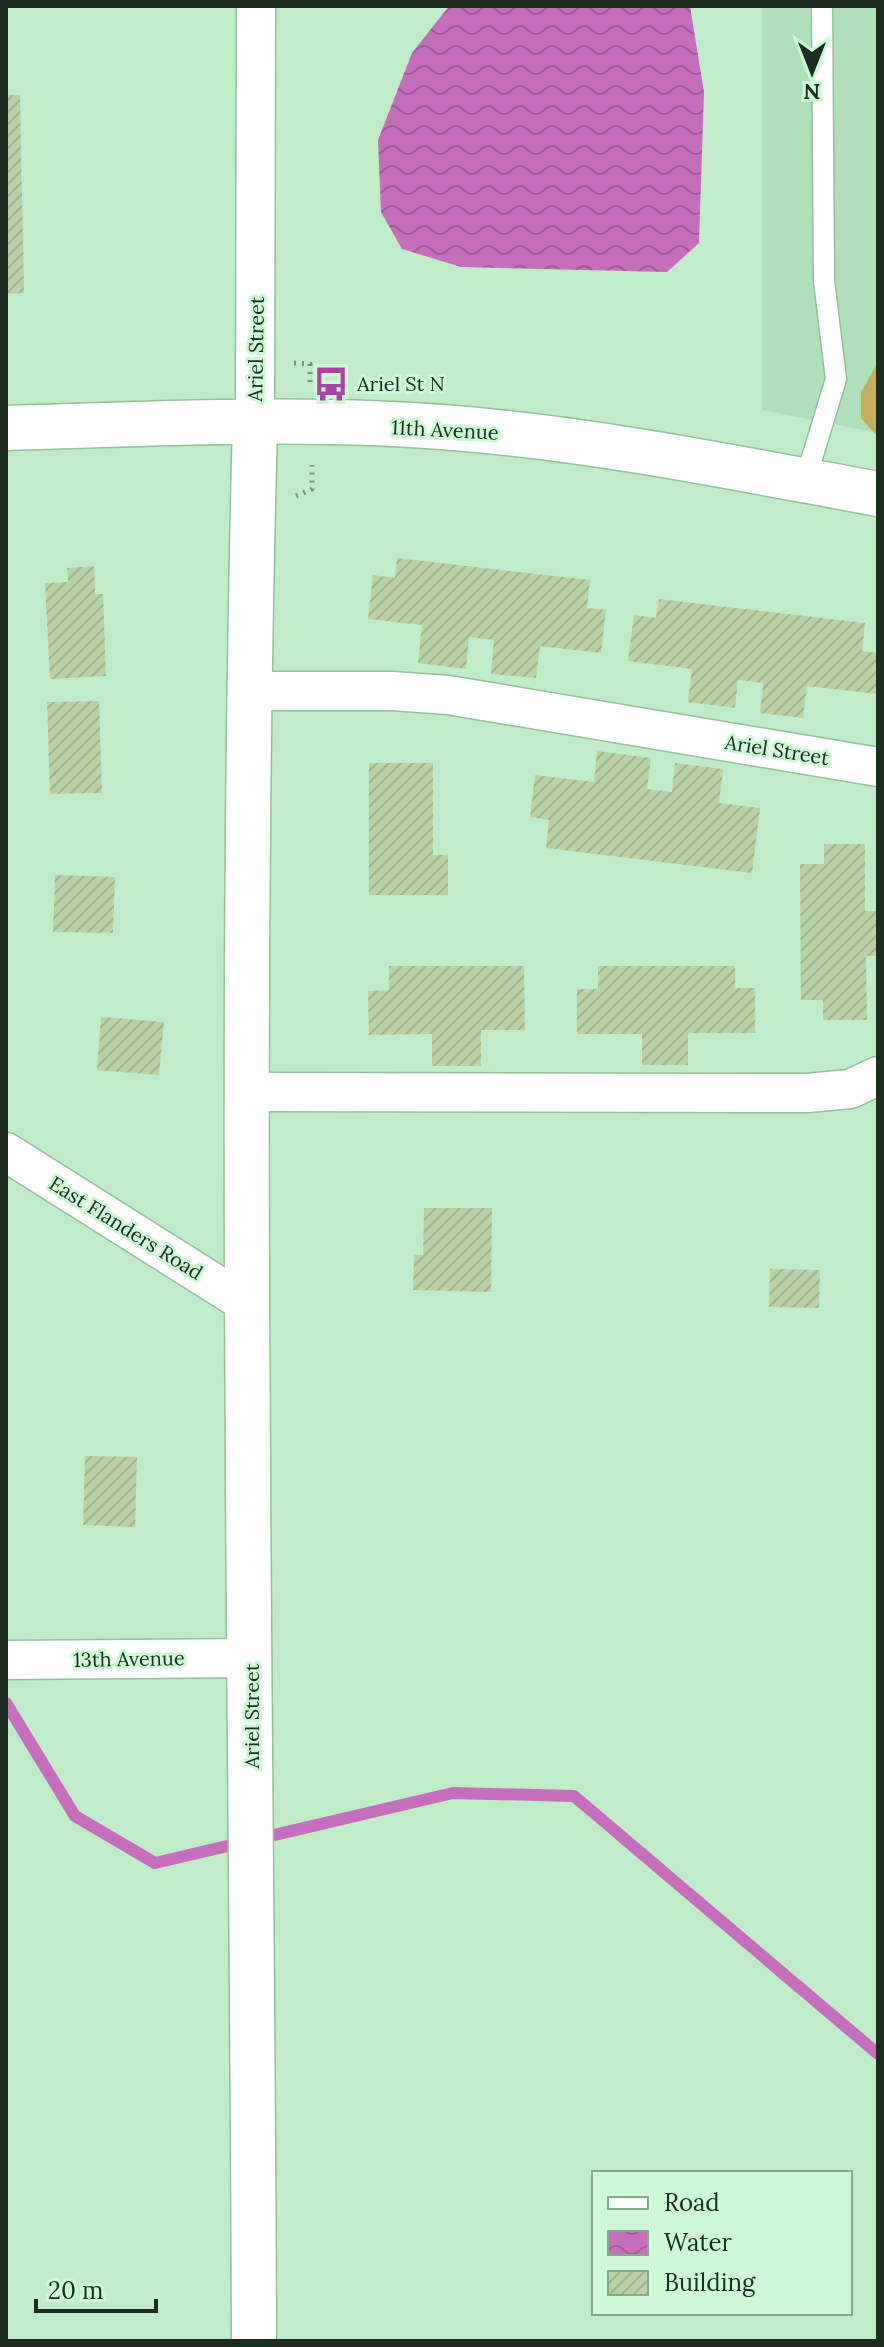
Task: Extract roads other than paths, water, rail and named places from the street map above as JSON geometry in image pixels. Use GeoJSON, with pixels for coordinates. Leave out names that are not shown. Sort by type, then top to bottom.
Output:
{"type":"FeatureCollection","features":[{"type":"Feature","properties":{"kind":"street","name":"Ariel Street"},"geometry":{"type":"LineString","coordinates":[[254,2341],[252,1658],[247,1304],[247,691],[255,423],[256,6]]}},
{"type":"Feature","properties":{"kind":"street","name":"11th Avenue"},"geometry":{"type":"LineString","coordinates":[[6,428],[255,423],[462,429],[593,442],[878,494]]}},
{"type":"Feature","properties":{"kind":"street","name":"Ariel Street"},"geometry":{"type":"LineString","coordinates":[[247,691],[392,691],[448,695],[878,767]]}},
{"type":"Feature","properties":{"kind":"street"},"geometry":{"type":"LineString","coordinates":[[247,1092],[807,1093],[850,1089],[878,1076]]}},
{"type":"Feature","properties":{"kind":"street","name":"East Flanders Road"},"geometry":{"type":"LineString","coordinates":[[6,1152],[247,1304]]}},
{"type":"Feature","properties":{"kind":"street","name":"13th Avenue"},"geometry":{"type":"LineString","coordinates":[[6,1660],[252,1658]]}},
{"type":"Feature","properties":{"kind":"lane"},"geometry":{"type":"LineString","coordinates":[[805,481],[836,379],[824,281],[822,6]]}},
{"type":"Feature","properties":{"kind":"water"},"geometry":{"type":"Polygon","coordinates":[[[449,6],[690,6],[704,92],[699,243],[667,272],[461,267],[402,249],[381,212],[378,140],[412,53],[449,6]]]}},
{"type":"Feature","properties":{"kind":"waterway"},"geometry":{"type":"LineString","coordinates":[[6,1703],[75,1816],[155,1863],[453,1793],[574,1796],[878,2054]]}},
{"type":"Feature","properties":{"kind":"place","name":"Ariel St N"},"geometry":{"type":"Point","coordinates":[331,384]}}]}
